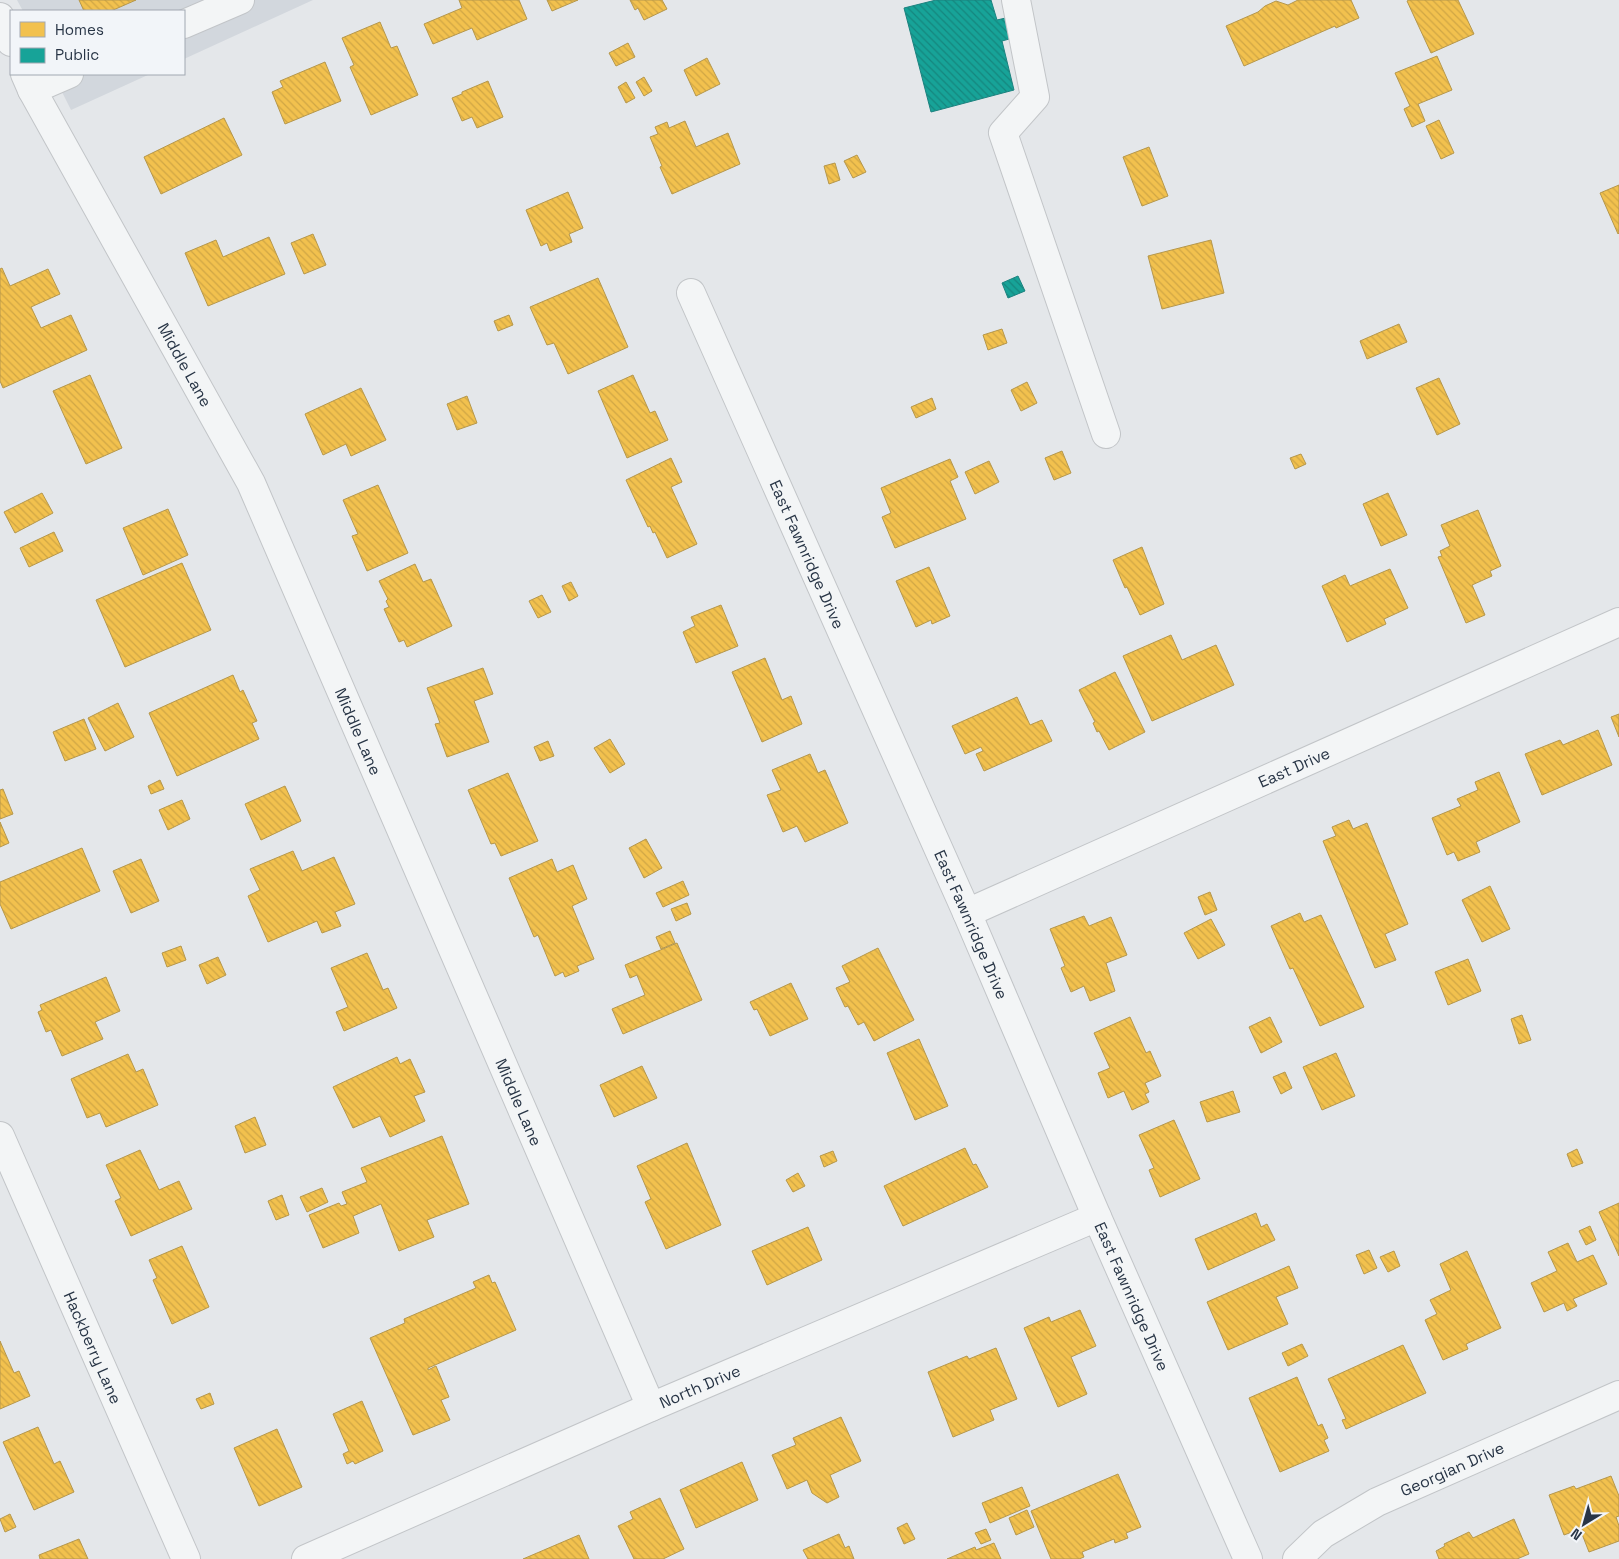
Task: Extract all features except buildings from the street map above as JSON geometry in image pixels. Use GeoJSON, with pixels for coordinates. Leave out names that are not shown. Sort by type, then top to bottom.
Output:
{"type":"FeatureCollection","features":[{"type":"Feature","properties":{"kind":"street"},"geometry":{"type":"LineString","coordinates":[[185,24],[240,0]]}},
{"type":"Feature","properties":{"kind":"street"},"geometry":{"type":"LineString","coordinates":[[1016,0],[1035,97],[1003,133],[1106,434]]}},
{"type":"Feature","properties":{"kind":"street"},"geometry":{"type":"LineString","coordinates":[[0,17],[10,40]]}},
{"type":"Feature","properties":{"kind":"street"},"geometry":{"type":"LineString","coordinates":[[28,82],[64,75]]}},
{"type":"Feature","properties":{"kind":"street","name":"Middle Lane"},"geometry":{"type":"LineString","coordinates":[[28,82],[251,483],[651,1407]]}},
{"type":"Feature","properties":{"kind":"street","name":"East Fawnridge Drive"},"geometry":{"type":"LineString","coordinates":[[691,293],[967,913],[1097,1217],[1248,1559]]}},
{"type":"Feature","properties":{"kind":"street","name":"East Drive"},"geometry":{"type":"LineString","coordinates":[[967,913],[1619,622]]}},
{"type":"Feature","properties":{"kind":"street","name":"Hackberry Lane"},"geometry":{"type":"LineString","coordinates":[[0,1136],[186,1559]]}},
{"type":"Feature","properties":{"kind":"street","name":"North Drive"},"geometry":{"type":"LineString","coordinates":[[306,1559],[651,1407],[1097,1217]]}},
{"type":"Feature","properties":{"kind":"street","name":"Georgian Drive"},"geometry":{"type":"LineString","coordinates":[[1297,1559],[1323,1534],[1377,1502],[1619,1395]]}},
{"type":"Feature","properties":{"kind":"shaded area"},"geometry":{"type":"Polygon","coordinates":[[[17,0],[313,0],[185,59],[185,10],[22,10],[17,0]]]}},
{"type":"Feature","properties":{"kind":"shaded area"},"geometry":{"type":"Polygon","coordinates":[[[54,75],[148,75],[71,110],[54,75]]]}}]}
